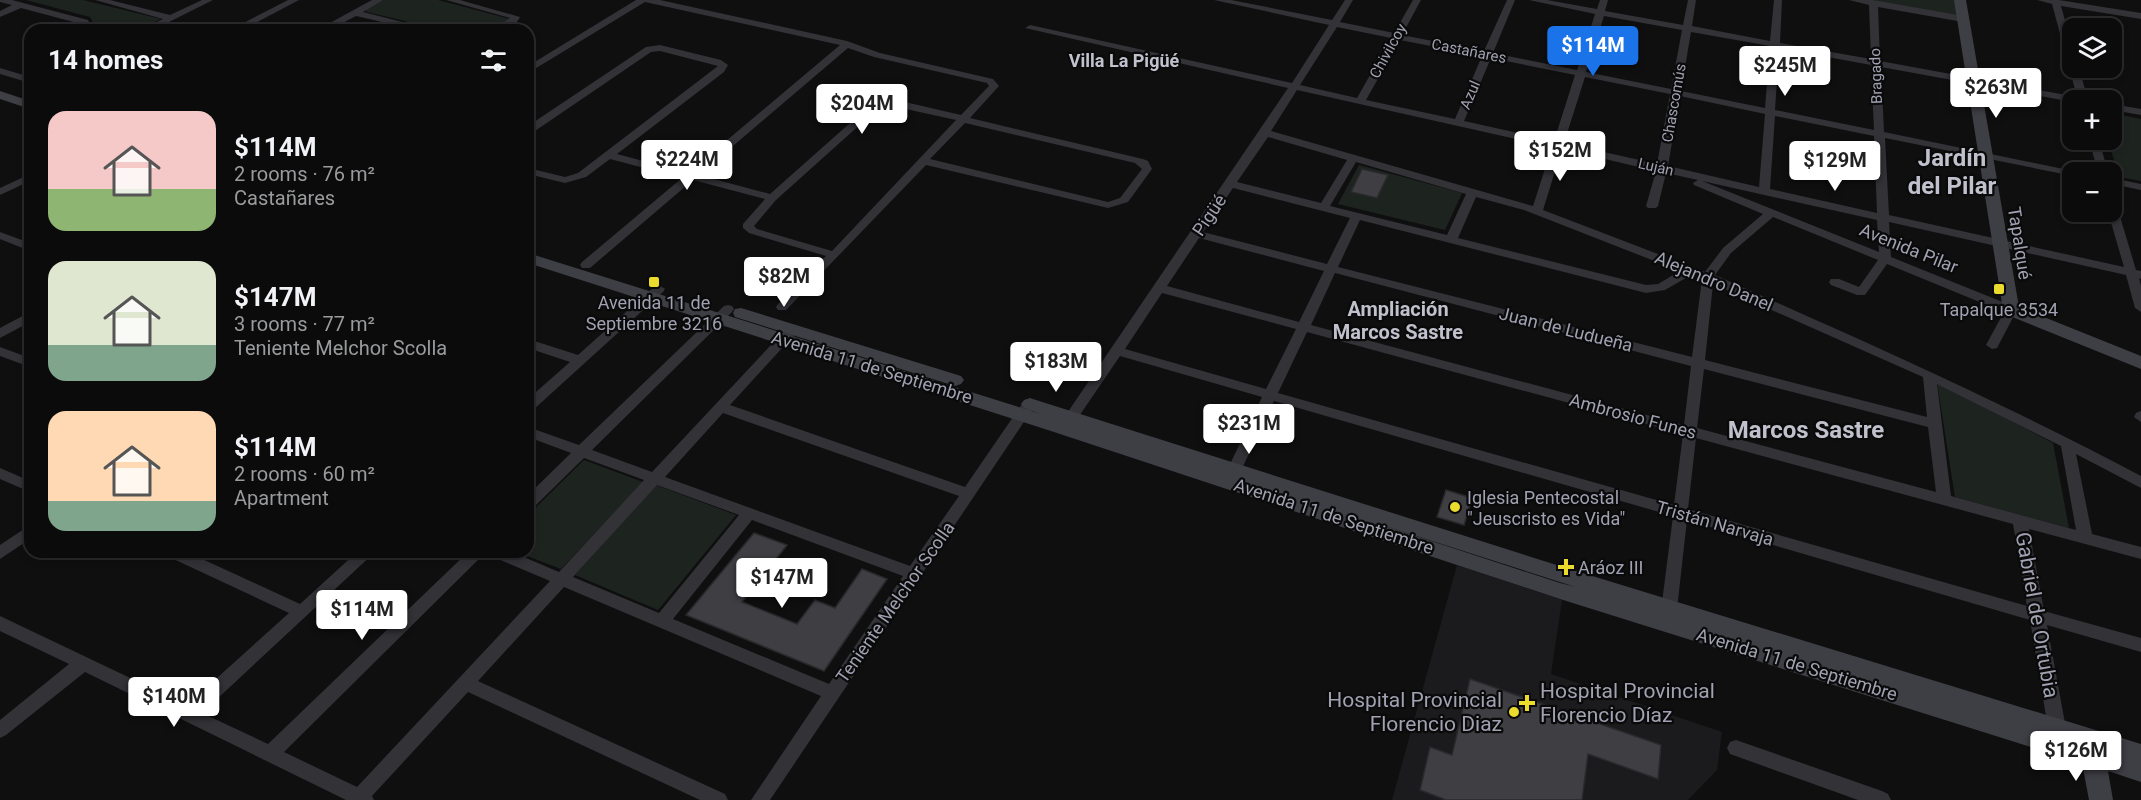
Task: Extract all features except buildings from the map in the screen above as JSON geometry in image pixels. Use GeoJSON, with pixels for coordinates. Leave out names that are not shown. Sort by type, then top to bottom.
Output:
{"type":"FeatureCollection","features":[{"type":"Feature","properties":{"kind":"main road","name":"Tapalqué"},"geometry":{"type":"LineString","coordinates":[[1960,0],[2011,310]]}},
{"type":"Feature","properties":{"kind":"main road"},"geometry":{"type":"LineString","coordinates":[[0,86],[24,93]]}},
{"type":"Feature","properties":{"kind":"main road"},"geometry":{"type":"LineString","coordinates":[[0,95],[24,103]]}},
{"type":"Feature","properties":{"kind":"main road","name":"Avenida 11 de Septiembre"},"geometry":{"type":"LineString","coordinates":[[534,250],[586,265],[655,293]]}},
{"type":"Feature","properties":{"kind":"main road","name":"Avenida 11 de Septiembre"},"geometry":{"type":"LineString","coordinates":[[534,260],[655,293],[1068,422],[1668,616],[2058,737],[2091,748],[2141,771]]}},
{"type":"Feature","properties":{"kind":"main road","name":"Avenida Pilar"},"geometry":{"type":"LineString","coordinates":[[2011,310],[2141,363]]}},
{"type":"Feature","properties":{"kind":"main road"},"geometry":{"type":"LineString","coordinates":[[2091,748],[2101,800]]}},
{"type":"Feature","properties":{"kind":"main road","name":"Avenida 11 de Septiembre"},"geometry":{"type":"LineString","coordinates":[[2091,748],[2141,755]]}},
{"type":"Feature","properties":{"kind":"street"},"geometry":{"type":"LineString","coordinates":[[2,0],[87,24]]}},
{"type":"Feature","properties":{"kind":"street"},"geometry":{"type":"LineString","coordinates":[[99,0],[171,18]]}},
{"type":"Feature","properties":{"kind":"street"},"geometry":{"type":"LineString","coordinates":[[160,24],[209,0]]}},
{"type":"Feature","properties":{"kind":"street"},"geometry":{"type":"LineString","coordinates":[[247,24],[296,0]]}},
{"type":"Feature","properties":{"kind":"street"},"geometry":{"type":"LineString","coordinates":[[334,24],[379,0]]}},
{"type":"Feature","properties":{"kind":"street"},"geometry":{"type":"LineString","coordinates":[[534,56],[625,0]]}},
{"type":"Feature","properties":{"kind":"street"},"geometry":{"type":"LineString","coordinates":[[534,66],[642,0]]}},
{"type":"Feature","properties":{"kind":"street"},"geometry":{"type":"LineString","coordinates":[[648,0],[847,44],[878,55],[993,83],[992,89],[965,119],[782,307]]}},
{"type":"Feature","properties":{"kind":"street","name":"Castañares"},"geometry":{"type":"LineString","coordinates":[[1218,0],[2062,171]]}},
{"type":"Feature","properties":{"kind":"street","name":"Pigüé"},"geometry":{"type":"LineString","coordinates":[[1068,422],[1265,133],[1348,0]]}},
{"type":"Feature","properties":{"kind":"street","name":"Chivilcoy"},"geometry":{"type":"LineString","coordinates":[[1360,102],[1417,0]]}},
{"type":"Feature","properties":{"kind":"street","name":"Azul"},"geometry":{"type":"LineString","coordinates":[[1458,123],[1511,0]]}},
{"type":"Feature","properties":{"kind":"street"},"geometry":{"type":"LineString","coordinates":[[1533,0],[2062,97]]}},
{"type":"Feature","properties":{"kind":"street"},"geometry":{"type":"LineString","coordinates":[[1537,212],[1604,0]]}},
{"type":"Feature","properties":{"kind":"street","name":"Chascomús"},"geometry":{"type":"LineString","coordinates":[[1652,206],[1662,169],[1692,0]]}},
{"type":"Feature","properties":{"kind":"street"},"geometry":{"type":"LineString","coordinates":[[1764,191],[1778,0]]}},
{"type":"Feature","properties":{"kind":"street"},"geometry":{"type":"LineString","coordinates":[[1853,0],[1963,19]]}},
{"type":"Feature","properties":{"kind":"street"},"geometry":{"type":"LineString","coordinates":[[2041,0],[2141,16]]}},
{"type":"Feature","properties":{"kind":"street"},"geometry":{"type":"LineString","coordinates":[[458,1],[515,16],[514,20],[507,24]]}},
{"type":"Feature","properties":{"kind":"street"},"geometry":{"type":"LineString","coordinates":[[2055,1],[2062,27]]}},
{"type":"Feature","properties":{"kind":"street","name":"Bragado"},"geometry":{"type":"LineString","coordinates":[[1874,3],[1885,259]]}},
{"type":"Feature","properties":{"kind":"street"},"geometry":{"type":"LineString","coordinates":[[0,14],[20,5]]}},
{"type":"Feature","properties":{"kind":"street"},"geometry":{"type":"LineString","coordinates":[[356,13],[403,24]]}},
{"type":"Feature","properties":{"kind":"street","name":"Luján"},"geometry":{"type":"LineString","coordinates":[[1030,28],[2136,274]]}},
{"type":"Feature","properties":{"kind":"street"},"geometry":{"type":"LineString","coordinates":[[586,265],[847,44]]}},
{"type":"Feature","properties":{"kind":"street"},"geometry":{"type":"LineString","coordinates":[[534,127],[649,49],[660,48],[723,65],[721,70],[609,155],[574,178],[558,179],[534,173]]}},
{"type":"Feature","properties":{"kind":"street"},"geometry":{"type":"LineString","coordinates":[[0,71],[24,78]]}},
{"type":"Feature","properties":{"kind":"street"},"geometry":{"type":"LineString","coordinates":[[834,255],[749,229],[748,223],[772,198],[877,102],[891,102],[1139,161],[1144,163],[1147,169],[1124,200],[1108,205],[924,161]]}},
{"type":"Feature","properties":{"kind":"street"},"geometry":{"type":"LineString","coordinates":[[2122,109],[2141,112]]}},
{"type":"Feature","properties":{"kind":"street","name":"Alejandro Danel"},"geometry":{"type":"LineString","coordinates":[[1265,133],[1537,212],[1708,277],[1929,375],[2067,443],[2141,483]]}},
{"type":"Feature","properties":{"kind":"street"},"geometry":{"type":"LineString","coordinates":[[609,155],[772,198]]}},
{"type":"Feature","properties":{"kind":"street"},"geometry":{"type":"LineString","coordinates":[[1324,207],[1353,158]]}},
{"type":"Feature","properties":{"kind":"street","name":"Avenida Pilar"},"geometry":{"type":"LineString","coordinates":[[1662,169],[2011,310]]}},
{"type":"Feature","properties":{"kind":"street"},"geometry":{"type":"LineString","coordinates":[[0,192],[24,180]]}},
{"type":"Feature","properties":{"kind":"street"},"geometry":{"type":"LineString","coordinates":[[2122,183],[2141,187]]}},
{"type":"Feature","properties":{"kind":"street"},"geometry":{"type":"LineString","coordinates":[[1230,184],[1452,238],[1646,289],[1662,288],[1690,270]]}},
{"type":"Feature","properties":{"kind":"street"},"geometry":{"type":"LineString","coordinates":[[1452,238],[1472,192]]}},
{"type":"Feature","properties":{"kind":"street"},"geometry":{"type":"LineString","coordinates":[[1668,616],[1708,277],[1726,254],[1771,213]]}},
{"type":"Feature","properties":{"kind":"street"},"geometry":{"type":"LineString","coordinates":[[1232,476],[1357,215]]}},
{"type":"Feature","properties":{"kind":"street"},"geometry":{"type":"LineString","coordinates":[[2118,222],[2136,274],[2141,308]]}},
{"type":"Feature","properties":{"kind":"street","name":"Juan de Ludueña"},"geometry":{"type":"LineString","coordinates":[[1196,234],[1935,424]]}},
{"type":"Feature","properties":{"kind":"street"},"geometry":{"type":"LineString","coordinates":[[0,235],[24,245]]}},
{"type":"Feature","properties":{"kind":"street"},"geometry":{"type":"LineString","coordinates":[[1835,282],[1861,292],[1885,259]]}},
{"type":"Feature","properties":{"kind":"street","name":"Ambrosio Funes"},"geometry":{"type":"LineString","coordinates":[[1159,288],[2141,553]]}},
{"type":"Feature","properties":{"kind":"street"},"geometry":{"type":"LineString","coordinates":[[534,401],[655,293]]}},
{"type":"Feature","properties":{"kind":"street"},"geometry":{"type":"LineString","coordinates":[[1992,345],[2011,310]]}},
{"type":"Feature","properties":{"kind":"street"},"geometry":{"type":"LineString","coordinates":[[534,498],[723,314]]}},
{"type":"Feature","properties":{"kind":"street"},"geometry":{"type":"LineString","coordinates":[[0,334],[24,320]]}},
{"type":"Feature","properties":{"kind":"street"},"geometry":{"type":"LineString","coordinates":[[0,623],[81,665],[362,799],[787,334]]}},
{"type":"Feature","properties":{"kind":"street"},"geometry":{"type":"LineString","coordinates":[[534,345],[579,360]]}},
{"type":"Feature","properties":{"kind":"street"},"geometry":{"type":"LineString","coordinates":[[0,351],[24,361]]}},
{"type":"Feature","properties":{"kind":"street","name":"Tristán Narvaja"},"geometry":{"type":"LineString","coordinates":[[1117,351],[2141,645]]}},
{"type":"Feature","properties":{"kind":"street"},"geometry":{"type":"LineString","coordinates":[[1929,375],[1944,500]]}},
{"type":"Feature","properties":{"kind":"street"},"geometry":{"type":"LineString","coordinates":[[720,407],[969,494]]}},
{"type":"Feature","properties":{"kind":"street","name":"Teniente Melchor Scolla"},"geometry":{"type":"LineString","coordinates":[[760,800],[1026,409]]}},
{"type":"Feature","properties":{"kind":"street"},"geometry":{"type":"LineString","coordinates":[[534,434],[915,574]]}},
{"type":"Feature","properties":{"kind":"street"},"geometry":{"type":"LineString","coordinates":[[2067,443],[2085,538]]}},
{"type":"Feature","properties":{"kind":"street"},"geometry":{"type":"LineString","coordinates":[[0,473],[24,484]]}},
{"type":"Feature","properties":{"kind":"street"},"geometry":{"type":"LineString","coordinates":[[662,621],[749,514]]}},
{"type":"Feature","properties":{"kind":"street","name":"Gabriel de Ortubia"},"geometry":{"type":"LineString","coordinates":[[2020,520],[2058,737]]}},
{"type":"Feature","properties":{"kind":"street"},"geometry":{"type":"LineString","coordinates":[[0,553],[24,535]]}},
{"type":"Feature","properties":{"kind":"street"},"geometry":{"type":"LineString","coordinates":[[185,558],[302,612]]}},
{"type":"Feature","properties":{"kind":"street"},"geometry":{"type":"LineString","coordinates":[[188,715],[360,558]]}},
{"type":"Feature","properties":{"kind":"street"},"geometry":{"type":"LineString","coordinates":[[269,754],[472,558]]}},
{"type":"Feature","properties":{"kind":"street"},"geometry":{"type":"LineString","coordinates":[[511,558],[832,693]]}},
{"type":"Feature","properties":{"kind":"street"},"geometry":{"type":"LineString","coordinates":[[0,730],[81,665]]}},
{"type":"Feature","properties":{"kind":"street"},"geometry":{"type":"LineString","coordinates":[[466,683],[719,800]]}},
{"type":"Feature","properties":{"kind":"street"},"geometry":{"type":"LineString","coordinates":[[1736,748],[1882,800]]}},
{"type":"Feature","properties":{"kind":"shaded area"},"geometry":{"type":"Polygon","coordinates":[[[26,0],[83,0],[161,19],[151,24],[94,24],[90,17],[26,0]]]}},
{"type":"Feature","properties":{"kind":"shaded area"},"geometry":{"type":"Polygon","coordinates":[[[383,0],[438,0],[510,19],[501,24],[418,24],[367,12],[365,9],[383,0]]]}},
{"type":"Feature","properties":{"kind":"shaded area"},"geometry":{"type":"Polygon","coordinates":[[[1864,0],[1961,0],[1963,17],[1864,0]]]}},
{"type":"Feature","properties":{"kind":"shaded area"},"geometry":{"type":"Polygon","coordinates":[[[2122,115],[2141,119],[2141,181],[2122,178],[2122,162],[2115,162],[2111,150],[2122,150],[2122,115]]]}},
{"type":"Feature","properties":{"kind":"shaded area"},"geometry":{"type":"Polygon","coordinates":[[[1359,165],[1462,193],[1445,230],[1338,204],[1359,165]]]}},
{"type":"Feature","properties":{"kind":"shaded area"},"geometry":{"type":"Polygon","coordinates":[[[1937,382],[2053,443],[2069,528],[1955,497],[1937,382]]]}},
{"type":"Feature","properties":{"kind":"shaded area"},"geometry":{"type":"Polygon","coordinates":[[[584,460],[643,482],[561,569],[533,558],[534,509],[584,460]]]}},
{"type":"Feature","properties":{"kind":"shaded area"},"geometry":{"type":"Polygon","coordinates":[[[656,485],[736,515],[658,610],[575,575],[656,485]]]}},
{"type":"Feature","properties":{"kind":"shaded area","name":"Hospital Provincial Florencio Díaz"},"geometry":{"type":"Polygon","coordinates":[[[1457,565],[1562,600],[1551,674],[1722,732],[1717,770],[1688,800],[1392,800],[1457,565]]]}},
{"type":"Feature","properties":{"kind":"place","name":"Avenida 11 de Septiembre 3216"},"geometry":{"type":"Point","coordinates":[654,282]}},
{"type":"Feature","properties":{"kind":"place","name":"Tapalque 3534"},"geometry":{"type":"Point","coordinates":[1999,289]}},
{"type":"Feature","properties":{"kind":"place","name":"Iglesia Pentecostal \"Jeuscristo es Vida\""},"geometry":{"type":"Point","coordinates":[1455,507]}},
{"type":"Feature","properties":{"kind":"place","name":"Aráoz III"},"geometry":{"type":"Point","coordinates":[1566,567]}},
{"type":"Feature","properties":{"kind":"place","name":"Hospital Provincial Florencio Díaz"},"geometry":{"type":"Point","coordinates":[1527,703]}},
{"type":"Feature","properties":{"kind":"place","name":"Hospital Provincial Florencio Diaz"},"geometry":{"type":"Point","coordinates":[1514,712]}},
{"type":"Feature","properties":{"kind":"district","name":"Villa La Pigüé"},"geometry":{"type":"Point","coordinates":[1124,60]}},
{"type":"Feature","properties":{"kind":"district","name":"Jardín del Pilar"},"geometry":{"type":"Point","coordinates":[1952,172]}},
{"type":"Feature","properties":{"kind":"district","name":"Ampliación Marcos Sastre"},"geometry":{"type":"Point","coordinates":[1398,320]}},
{"type":"Feature","properties":{"kind":"district","name":"Marcos Sastre"},"geometry":{"type":"Point","coordinates":[1806,430]}}]}
